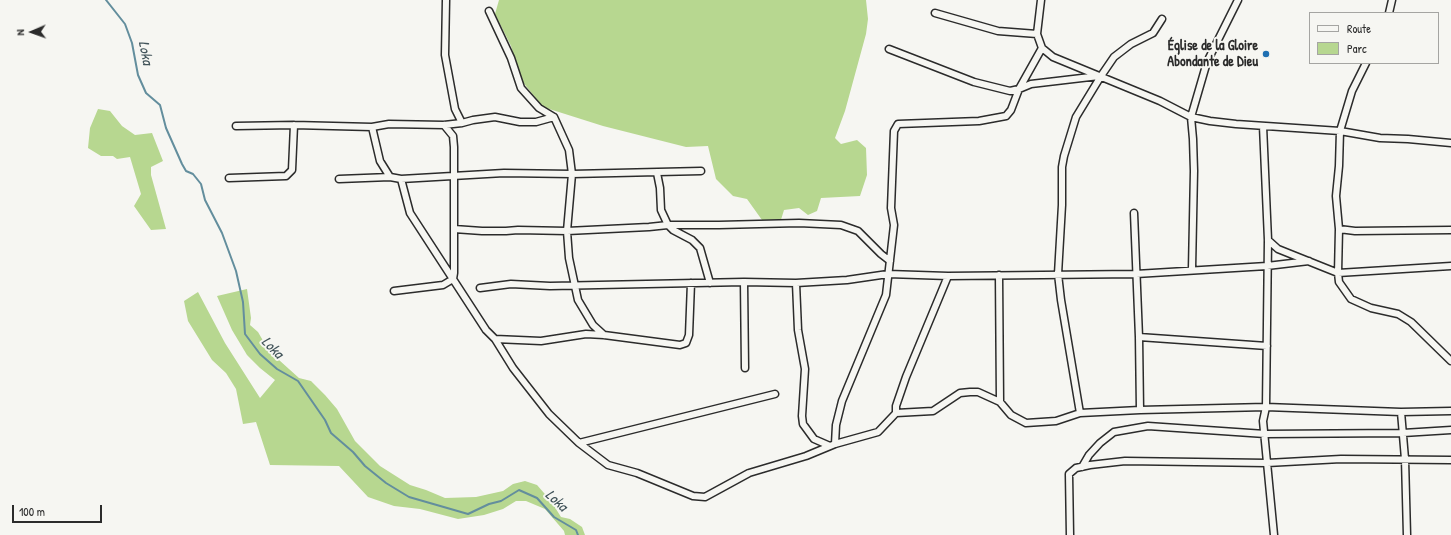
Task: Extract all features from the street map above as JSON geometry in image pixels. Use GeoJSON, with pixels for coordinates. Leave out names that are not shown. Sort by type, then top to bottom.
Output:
{"type":"FeatureCollection","features":[{"type":"Feature","properties":{"kind":"street"},"geometry":{"type":"LineString","coordinates":[[446,0],[445,56],[455,109],[462,123]]}},
{"type":"Feature","properties":{"kind":"street"},"geometry":{"type":"LineString","coordinates":[[1041,0],[1037,34],[1042,48],[1053,57],[1160,101],[1191,117],[1210,121],[1340,131],[1380,138],[1451,143]]}},
{"type":"Feature","properties":{"kind":"street"},"geometry":{"type":"LineString","coordinates":[[1192,269],[1194,171],[1191,117],[1207,62],[1238,0]]}},
{"type":"Feature","properties":{"kind":"street"},"geometry":{"type":"LineString","coordinates":[[1389,12],[1392,0]]}},
{"type":"Feature","properties":{"kind":"street"},"geometry":{"type":"LineString","coordinates":[[489,11],[511,58],[521,88],[539,108],[554,118],[569,150],[572,174],[567,231],[569,258],[574,285],[578,300],[593,325],[604,335]]}},
{"type":"Feature","properties":{"kind":"street"},"geometry":{"type":"LineString","coordinates":[[935,13],[998,31],[1037,34]]}},
{"type":"Feature","properties":{"kind":"street"},"geometry":{"type":"LineString","coordinates":[[1080,413],[1058,274],[1062,205],[1062,168],[1064,156],[1076,117],[1114,57],[1131,44],[1152,33],[1162,19]]}},
{"type":"Feature","properties":{"kind":"street"},"geometry":{"type":"LineString","coordinates":[[833,445],[842,401],[886,295],[894,225],[891,208],[894,131],[898,124],[979,121],[1006,116],[1011,110],[1019,89],[1042,48]]}},
{"type":"Feature","properties":{"kind":"street"},"geometry":{"type":"LineString","coordinates":[[889,49],[974,82],[1010,91],[1038,82],[1101,76]]}},
{"type":"Feature","properties":{"kind":"street"},"geometry":{"type":"LineString","coordinates":[[1366,64],[1352,91],[1340,131],[1336,196],[1339,229],[1339,282],[1350,299],[1372,308],[1398,314],[1411,322],[1450,358]]}},
{"type":"Feature","properties":{"kind":"street"},"geometry":{"type":"LineString","coordinates":[[236,126],[294,125],[372,127],[389,124],[444,125],[495,117],[520,122],[536,122],[554,118]]}},
{"type":"Feature","properties":{"kind":"street"},"geometry":{"type":"LineString","coordinates":[[229,178],[286,176],[292,170],[294,125]]}},
{"type":"Feature","properties":{"kind":"street"},"geometry":{"type":"LineString","coordinates":[[444,125],[453,136],[453,279]]}},
{"type":"Feature","properties":{"kind":"street"},"geometry":{"type":"LineString","coordinates":[[1263,126],[1268,240],[1266,407],[1263,421],[1274,535]]}},
{"type":"Feature","properties":{"kind":"street"},"geometry":{"type":"LineString","coordinates":[[372,127],[380,161],[390,177]]}},
{"type":"Feature","properties":{"kind":"street"},"geometry":{"type":"LineString","coordinates":[[339,179],[390,177],[400,179],[504,173],[572,174],[701,171]]}},
{"type":"Feature","properties":{"kind":"street"},"geometry":{"type":"LineString","coordinates":[[657,173],[660,188],[661,210],[672,230],[692,240],[700,248],[710,283]]}},
{"type":"Feature","properties":{"kind":"street"},"geometry":{"type":"LineString","coordinates":[[400,179],[410,213],[486,330],[495,339],[513,368],[549,414],[580,443],[608,465],[638,473],[693,496],[705,497],[750,473],[806,456],[833,445],[878,432],[896,413],[896,406],[906,377],[948,276]]}},
{"type":"Feature","properties":{"kind":"street"},"geometry":{"type":"LineString","coordinates":[[1134,213],[1139,337],[1140,410]]}},
{"type":"Feature","properties":{"kind":"street"},"geometry":{"type":"LineString","coordinates":[[454,229],[567,231],[649,227],[668,224],[719,225],[799,223],[841,225],[858,231],[890,261]]}},
{"type":"Feature","properties":{"kind":"street"},"geometry":{"type":"LineString","coordinates":[[1339,229],[1355,232],[1451,230]]}},
{"type":"Feature","properties":{"kind":"street"},"geometry":{"type":"LineString","coordinates":[[1268,240],[1278,249],[1338,273],[1451,266]]}},
{"type":"Feature","properties":{"kind":"street"},"geometry":{"type":"LineString","coordinates":[[480,288],[511,284],[550,286],[744,282],[796,283],[847,280],[888,274],[948,276],[1136,274],[1192,269],[1267,266],[1309,261]]}},
{"type":"Feature","properties":{"kind":"street"},"geometry":{"type":"LineString","coordinates":[[999,275],[1000,402]]}},
{"type":"Feature","properties":{"kind":"street"},"geometry":{"type":"LineString","coordinates":[[394,291],[443,285],[453,279]]}},
{"type":"Feature","properties":{"kind":"street"},"geometry":{"type":"LineString","coordinates":[[744,282],[745,368]]}},
{"type":"Feature","properties":{"kind":"street"},"geometry":{"type":"LineString","coordinates":[[495,339],[541,341],[586,334],[680,345],[686,343],[690,335],[690,283]]}},
{"type":"Feature","properties":{"kind":"street"},"geometry":{"type":"LineString","coordinates":[[796,283],[798,330],[805,369],[802,416],[803,424],[814,439],[833,445]]}},
{"type":"Feature","properties":{"kind":"street"},"geometry":{"type":"LineString","coordinates":[[1139,337],[1267,346]]}},
{"type":"Feature","properties":{"kind":"street"},"geometry":{"type":"LineString","coordinates":[[896,413],[933,411],[960,393],[970,392],[978,392],[1000,402],[1011,415],[1026,423],[1056,421],[1080,413],[1140,410],[1266,407],[1401,412],[1451,411]]}},
{"type":"Feature","properties":{"kind":"street"},"geometry":{"type":"LineString","coordinates":[[580,443],[775,394]]}},
{"type":"Feature","properties":{"kind":"street"},"geometry":{"type":"LineString","coordinates":[[1401,412],[1405,459],[1407,535]]}},
{"type":"Feature","properties":{"kind":"street"},"geometry":{"type":"LineString","coordinates":[[1082,467],[1092,451],[1100,442],[1114,432],[1148,426],[1265,434],[1403,433],[1451,430]]}},
{"type":"Feature","properties":{"kind":"street"},"geometry":{"type":"LineString","coordinates":[[1070,535],[1069,476],[1070,472],[1076,468],[1125,462],[1267,463],[1341,459],[1451,460]]}},
{"type":"Feature","properties":{"kind":"green space"},"geometry":{"type":"Polygon","coordinates":[[[499,0],[866,0],[868,19],[866,34],[845,111],[835,138],[841,144],[857,140],[866,148],[867,175],[860,196],[821,198],[817,211],[808,215],[799,208],[784,210],[780,223],[762,220],[747,199],[733,196],[716,179],[708,146],[686,147],[603,126],[543,107],[521,80],[511,46],[495,14],[499,0]]]}},
{"type":"Feature","properties":{"kind":"green space"},"geometry":{"type":"Polygon","coordinates":[[[98,109],[110,111],[122,126],[135,135],[152,133],[163,161],[151,167],[151,175],[166,229],[151,230],[134,206],[141,194],[130,157],[117,159],[113,156],[101,156],[88,148],[90,128],[98,109]]]}},
{"type":"Feature","properties":{"kind":"green space"},"geometry":{"type":"Polygon","coordinates":[[[247,289],[251,318],[250,325],[258,332],[269,351],[299,378],[311,381],[325,395],[337,409],[355,441],[380,466],[410,485],[445,498],[476,497],[503,491],[513,484],[525,481],[537,485],[551,501],[561,517],[570,519],[582,527],[585,535],[565,535],[564,531],[545,509],[526,501],[516,501],[503,509],[484,515],[458,519],[420,509],[394,506],[368,497],[339,466],[270,465],[256,422],[243,424],[236,389],[226,373],[212,360],[188,321],[184,301],[198,292],[225,343],[260,398],[275,380],[247,355],[232,330],[217,296],[247,289]]]}},
{"type":"Feature","properties":{"kind":"waterway","name":"Loka"},"geometry":{"type":"LineString","coordinates":[[106,0],[125,24],[132,43],[138,75],[146,93],[160,105],[166,128],[182,164],[186,171],[193,174],[201,184],[205,200],[222,233],[236,271],[243,302],[245,334],[260,354],[277,369],[298,381],[325,420],[331,433],[353,452],[365,466],[386,483],[409,497],[468,514],[489,504],[501,501],[519,490],[537,498],[554,517],[576,530],[578,535]]}},
{"type":"Feature","properties":{"kind":"place","name":"Église de la Gloire Abondante de Dieu"},"geometry":{"type":"Point","coordinates":[1266,54]}}]}
